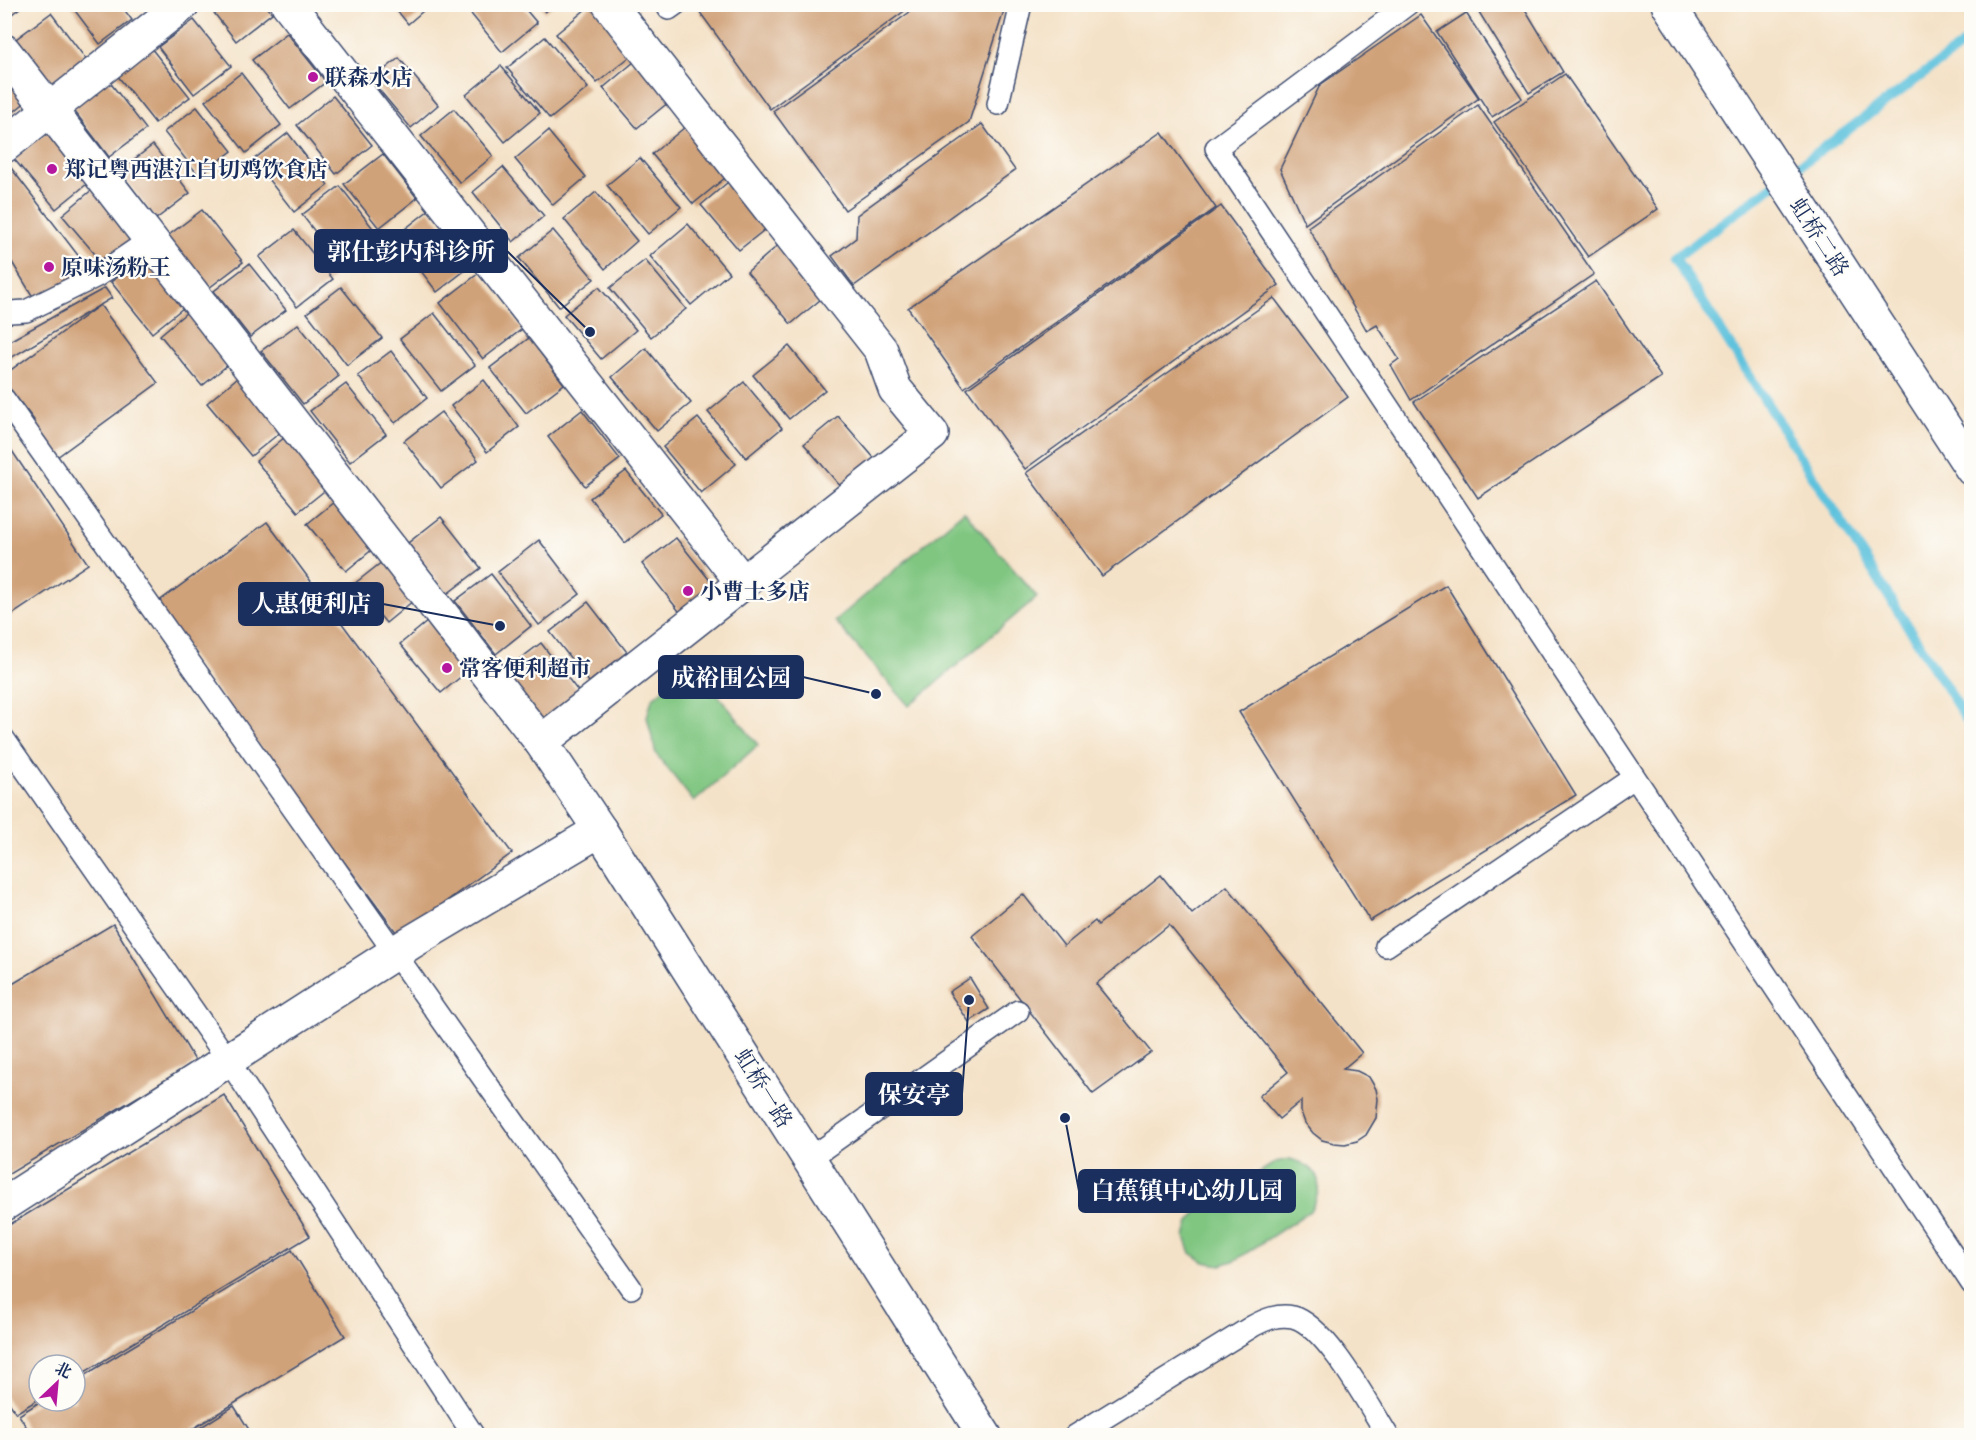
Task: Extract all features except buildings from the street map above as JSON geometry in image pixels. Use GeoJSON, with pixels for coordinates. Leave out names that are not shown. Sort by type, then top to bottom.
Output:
{"type":"FeatureCollection","features":[{"type":"Feature","properties":{"kind":"street"},"geometry":{"type":"LineString","coordinates":[[4,146],[183,4]]}},
{"type":"Feature","properties":{"kind":"street"},"geometry":{"type":"LineString","coordinates":[[288,4],[743,583]]}},
{"type":"Feature","properties":{"kind":"street"},"geometry":{"type":"LineString","coordinates":[[541,742],[932,434],[895,389],[880,350],[609,4]]}},
{"type":"Feature","properties":{"kind":"street","name":"虹桥二路"},"geometry":{"type":"LineString","coordinates":[[1668,4],[1971,469]]}},
{"type":"Feature","properties":{"kind":"street","name":"虹桥一路"},"geometry":{"type":"LineString","coordinates":[[4,51],[541,742],[600,830],[985,1436]]}},
{"type":"Feature","properties":{"kind":"street"},"geometry":{"type":"LineString","coordinates":[[4,1204],[394,953],[600,830]]}},
{"type":"Feature","properties":{"kind":"lane"},"geometry":{"type":"LineString","coordinates":[[666,4],[669,9],[676,4]]}},
{"type":"Feature","properties":{"kind":"lane"},"geometry":{"type":"LineString","coordinates":[[998,104],[1022,4]]}},
{"type":"Feature","properties":{"kind":"lane"},"geometry":{"type":"LineString","coordinates":[[1408,4],[1216,148],[1971,1284]]}},
{"type":"Feature","properties":{"kind":"lane"},"geometry":{"type":"LineString","coordinates":[[6,310],[26,311],[97,276],[151,238]]}},
{"type":"Feature","properties":{"kind":"lane"},"geometry":{"type":"LineString","coordinates":[[4,399],[631,1288]]}},
{"type":"Feature","properties":{"kind":"lane"},"geometry":{"type":"LineString","coordinates":[[4,740],[228,1060],[474,1436]]}},
{"type":"Feature","properties":{"kind":"lane"},"geometry":{"type":"LineString","coordinates":[[1386,946],[1634,778]]}},
{"type":"Feature","properties":{"kind":"lane"},"geometry":{"type":"LineString","coordinates":[[809,1159],[1018,1011]]}},
{"type":"Feature","properties":{"kind":"lane"},"geometry":{"type":"LineString","coordinates":[[1075,1436],[1252,1326],[1282,1316],[1305,1322],[1322,1336],[1388,1436]]}},
{"type":"Feature","properties":{"kind":"green space"},"geometry":{"type":"Polygon","coordinates":[[[964,511],[1037,597],[909,706],[835,621],[964,511]]]}},
{"type":"Feature","properties":{"kind":"green space"},"geometry":{"type":"Polygon","coordinates":[[[694,665],[758,745],[694,802],[656,754],[647,717],[652,699],[694,665]]]}},
{"type":"Feature","properties":{"kind":"green space"},"geometry":{"type":"Polygon","coordinates":[[[1290,1159],[1308,1167],[1317,1178],[1318,1192],[1310,1211],[1236,1260],[1221,1265],[1204,1262],[1191,1253],[1185,1237],[1189,1222],[1200,1209],[1276,1162],[1290,1159]]]}},
{"type":"Feature","properties":{"kind":"waterway"},"geometry":{"type":"LineString","coordinates":[[1972,38],[1675,258],[1972,728]]}},
{"type":"Feature","properties":{"kind":"place","name":"联森水店"},"geometry":{"type":"Point","coordinates":[313,77]}},
{"type":"Feature","properties":{"kind":"place","name":"郑记粤西湛江白切鸡饮食店"},"geometry":{"type":"Point","coordinates":[52,169]}},
{"type":"Feature","properties":{"kind":"place","name":"原味汤粉王"},"geometry":{"type":"Point","coordinates":[49,267]}},
{"type":"Feature","properties":{"kind":"place","name":"郭仕彭内科诊所"},"geometry":{"type":"Point","coordinates":[590,332]}},
{"type":"Feature","properties":{"kind":"place","name":"小曹士多店"},"geometry":{"type":"Point","coordinates":[688,591]}},
{"type":"Feature","properties":{"kind":"place","name":"人惠便利店"},"geometry":{"type":"Point","coordinates":[500,626]}},
{"type":"Feature","properties":{"kind":"place","name":"常客便利超市"},"geometry":{"type":"Point","coordinates":[447,668]}},
{"type":"Feature","properties":{"kind":"place","name":"成裕围公园"},"geometry":{"type":"Point","coordinates":[876,694]}},
{"type":"Feature","properties":{"kind":"place","name":"保安亭"},"geometry":{"type":"Point","coordinates":[969,1000]}},
{"type":"Feature","properties":{"kind":"place","name":"白蕉镇中心幼儿园"},"geometry":{"type":"Point","coordinates":[1065,1118]}}]}
